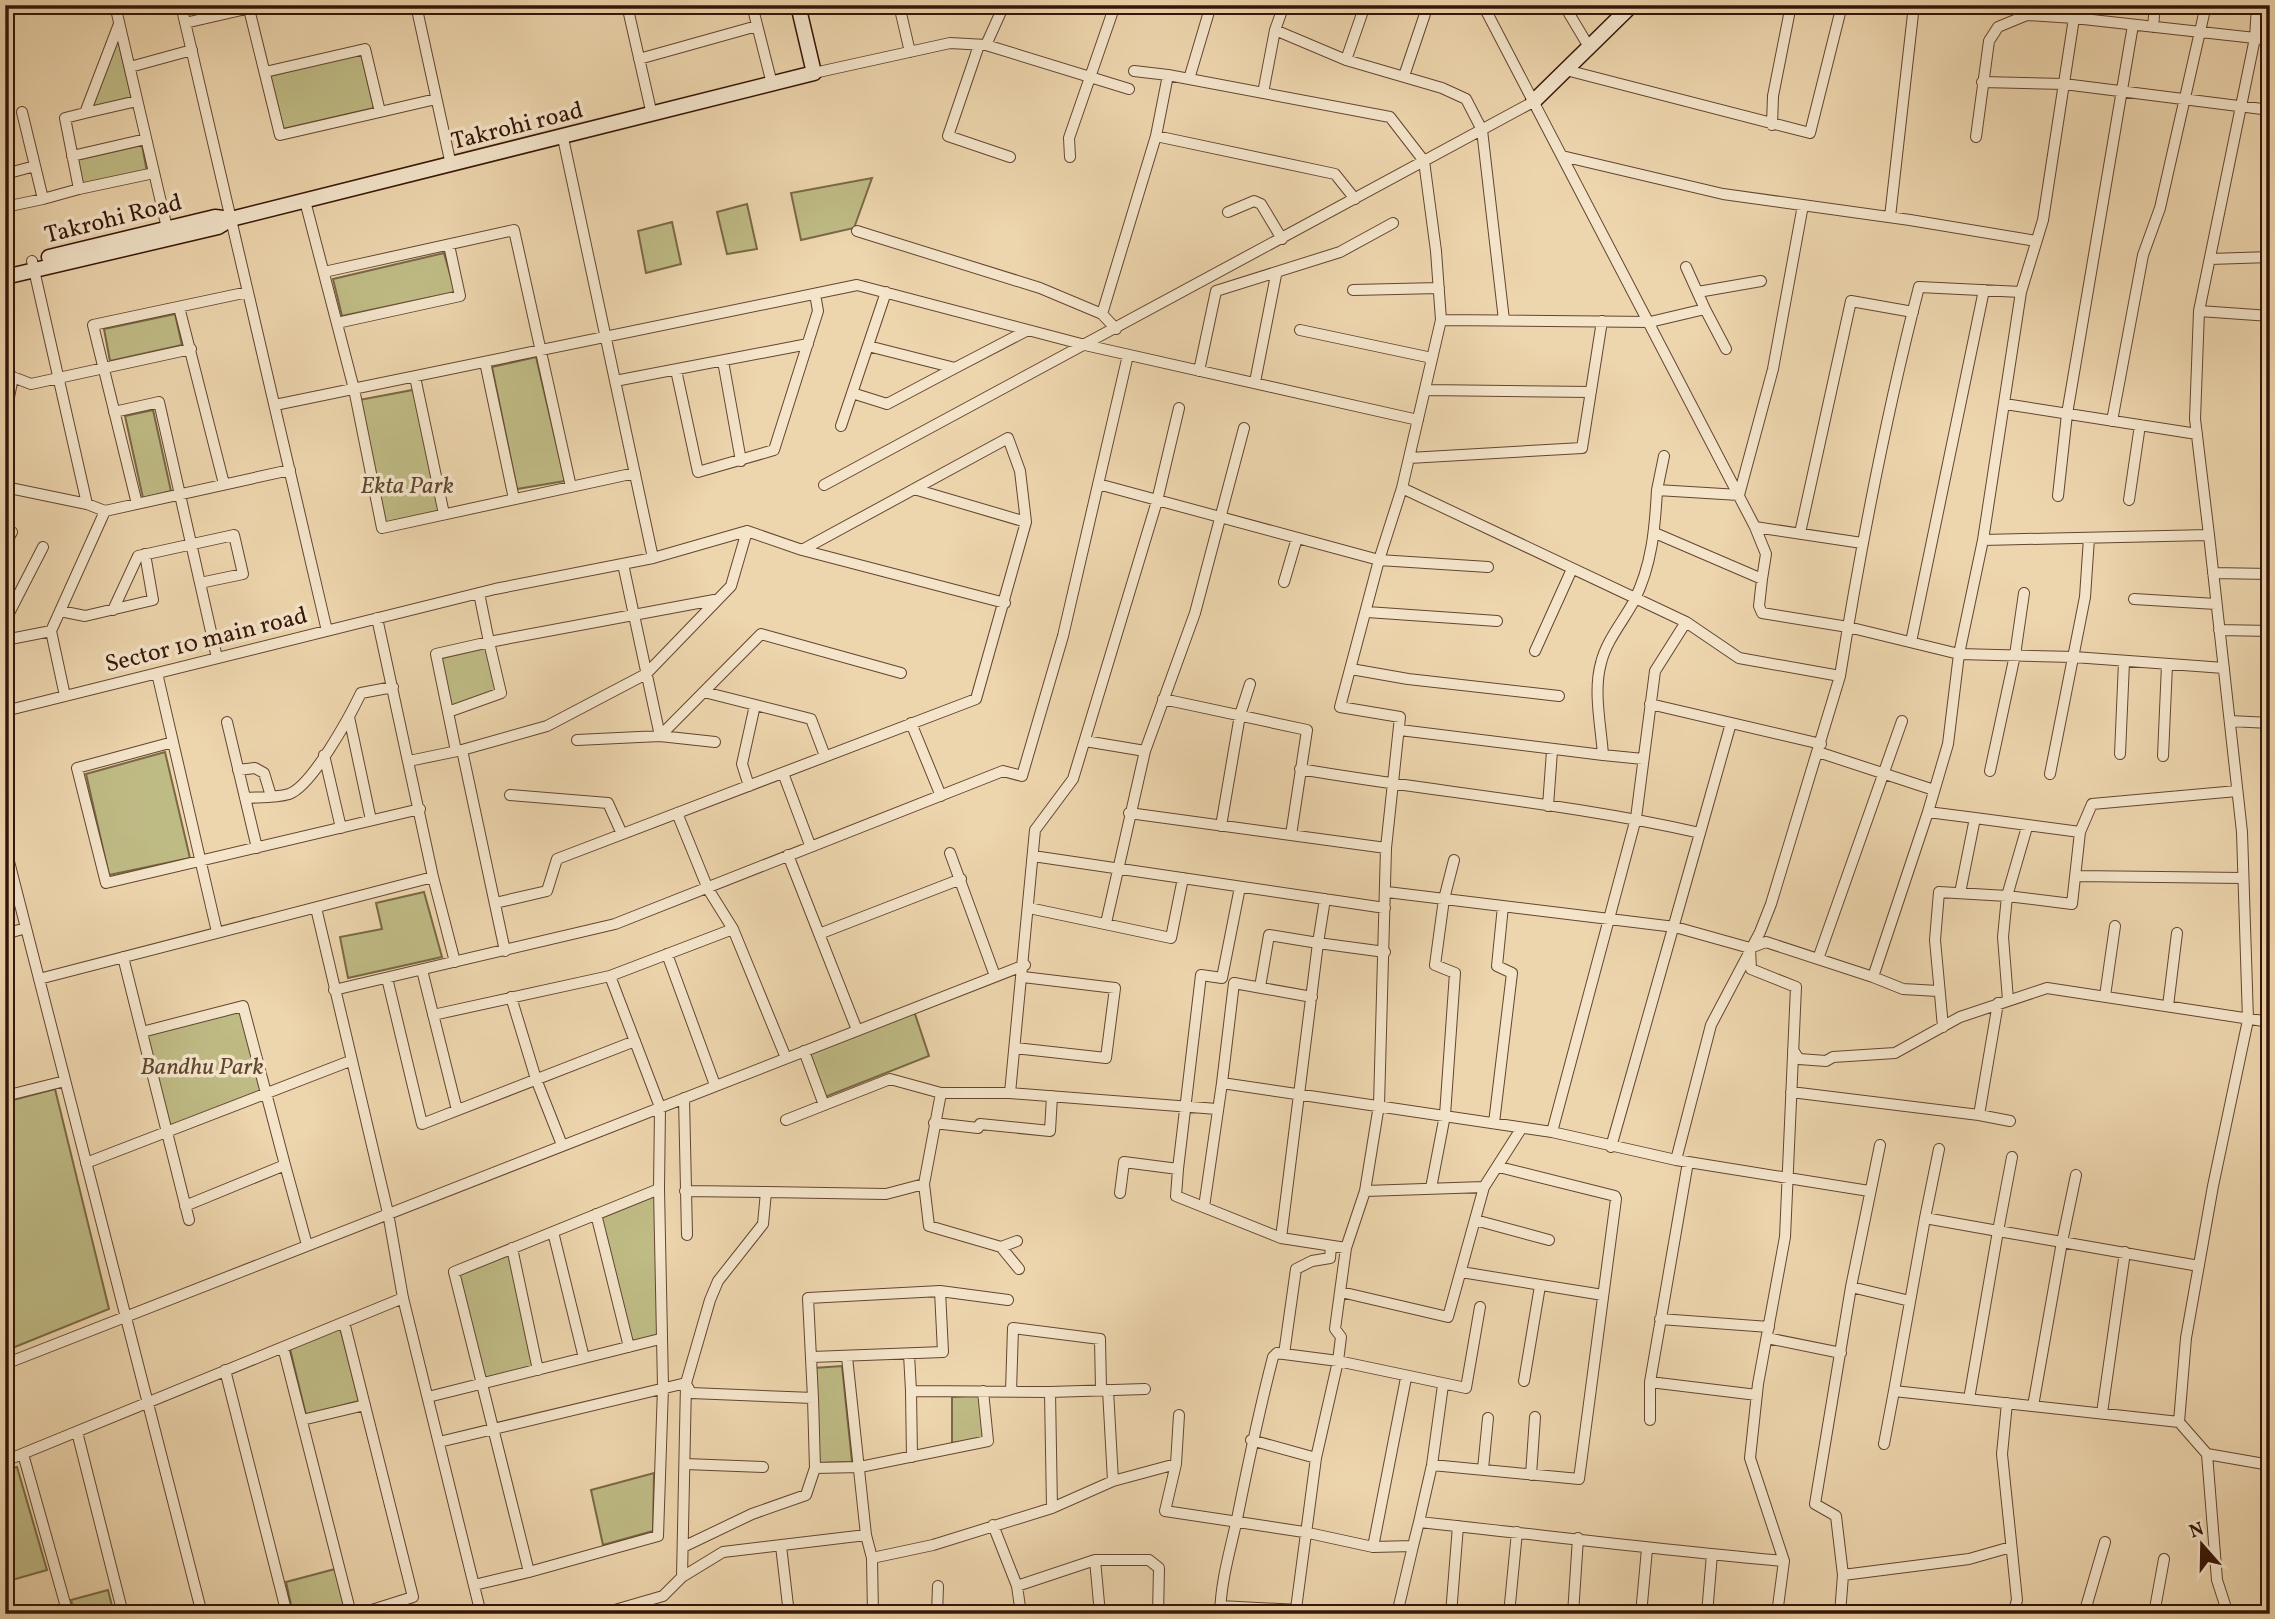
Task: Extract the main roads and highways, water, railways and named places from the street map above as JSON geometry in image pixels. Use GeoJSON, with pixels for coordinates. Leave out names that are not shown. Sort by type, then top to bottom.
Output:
{"type":"FeatureCollection","features":[{"type":"Feature","properties":{"kind":"park label","name":"Ekta Park"},"geometry":{"type":"Point","coordinates":[407,485]}},
{"type":"Feature","properties":{"kind":"park label","name":"Bandhu Park"},"geometry":{"type":"Point","coordinates":[202,1066]}}]}
